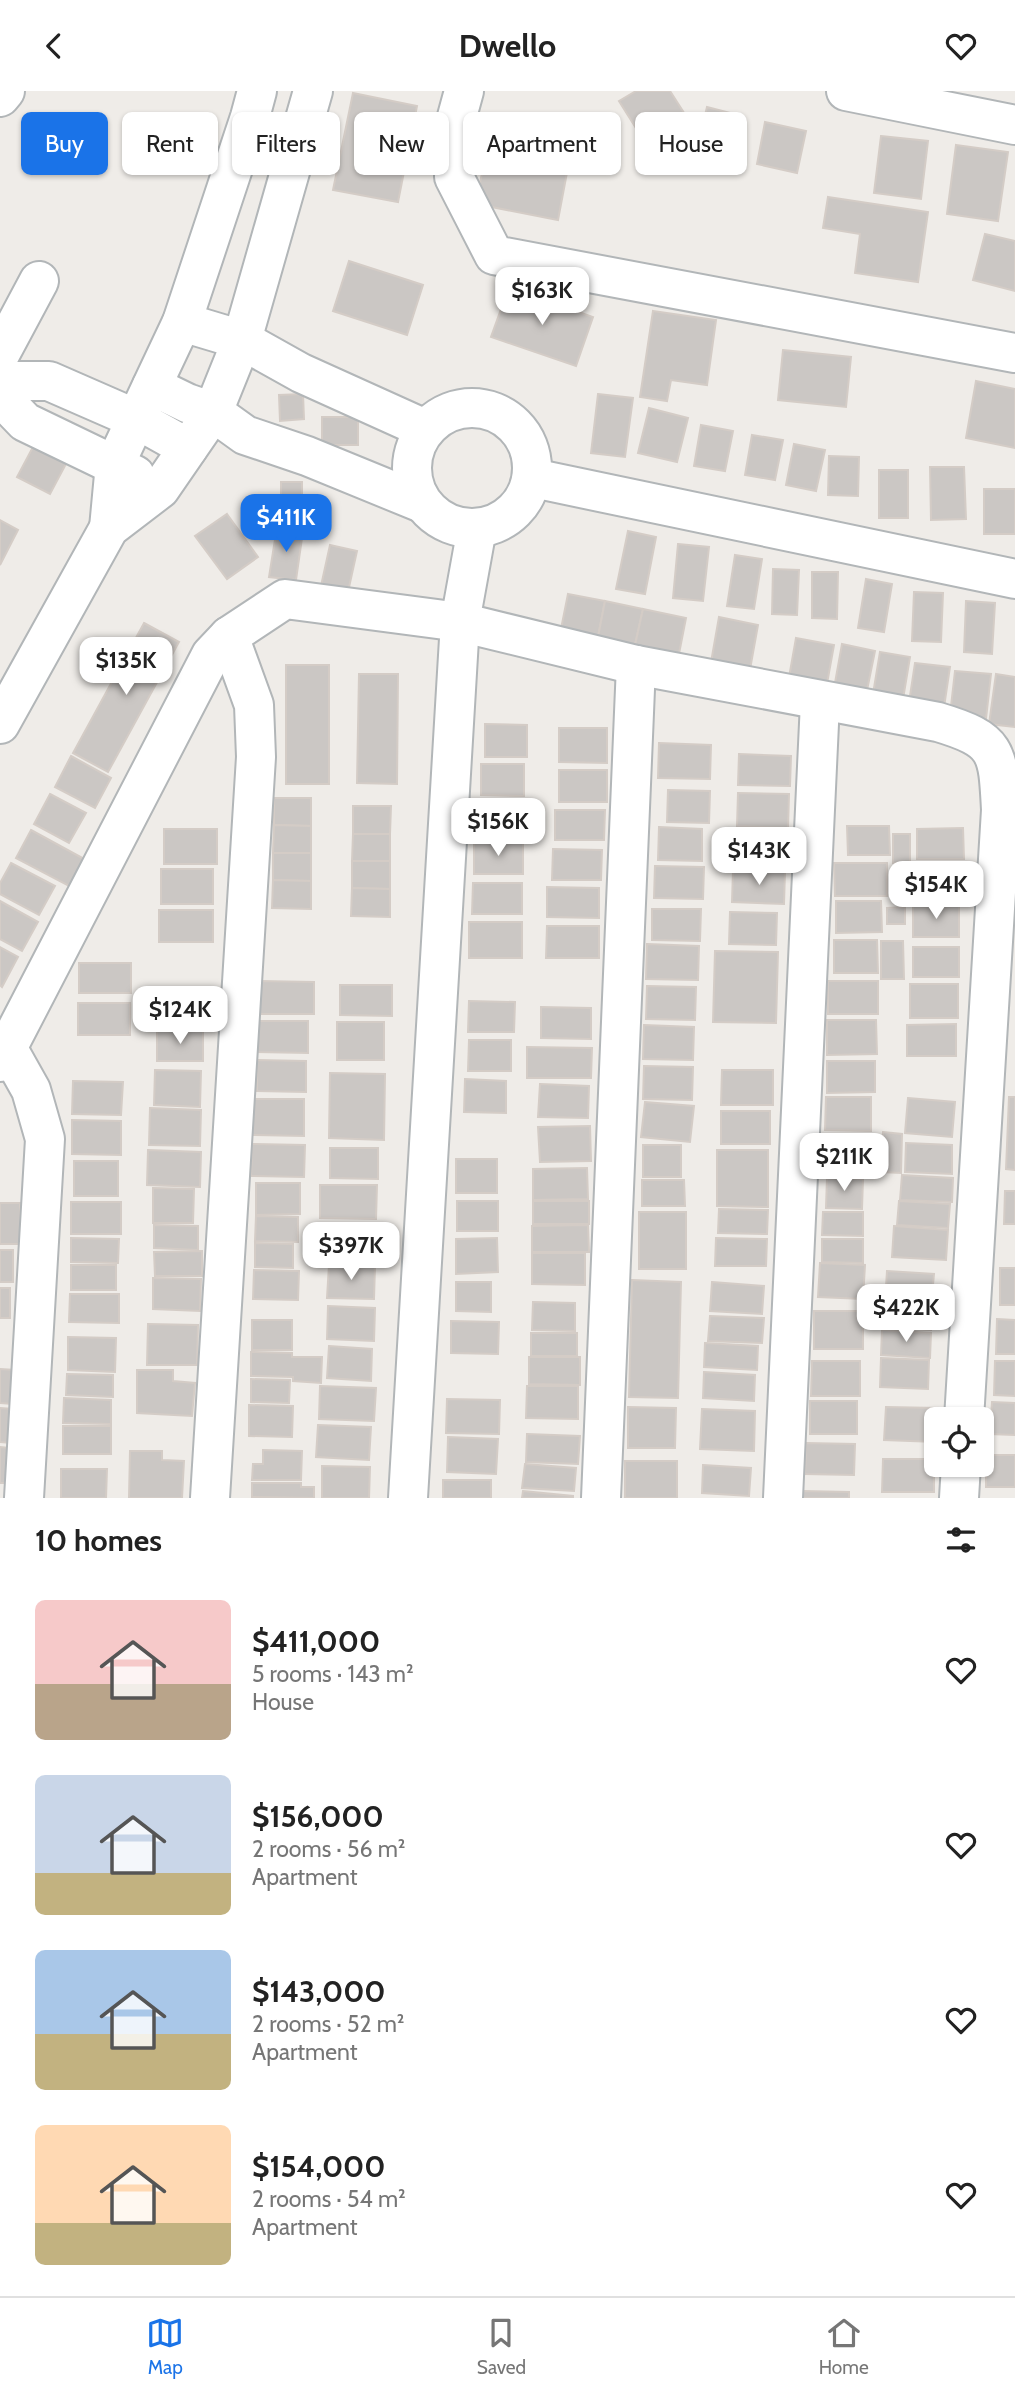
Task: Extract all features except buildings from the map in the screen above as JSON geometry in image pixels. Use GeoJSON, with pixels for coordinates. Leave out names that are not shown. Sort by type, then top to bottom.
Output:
{"type":"FeatureCollection","features":[{"type":"Feature","properties":{"kind":"street"},"geometry":{"type":"LineString","coordinates":[[0,97],[5,91]]}},
{"type":"Feature","properties":{"kind":"street"},"geometry":{"type":"LineString","coordinates":[[109,528],[115,464],[182,322],[257,91]]}},
{"type":"Feature","properties":{"kind":"street"},"geometry":{"type":"LineString","coordinates":[[0,724],[109,528],[160,489],[214,412],[242,340],[313,91]]}},
{"type":"Feature","properties":{"kind":"street"},"geometry":{"type":"LineString","coordinates":[[464,91],[455,124],[454,177],[494,255],[1015,353]]}},
{"type":"Feature","properties":{"kind":"street"},"geometry":{"type":"LineString","coordinates":[[846,91],[1015,125]]}},
{"type":"Feature","properties":{"kind":"street"},"geometry":{"type":"LineString","coordinates":[[0,354],[39,281]]}},
{"type":"Feature","properties":{"kind":"street"},"geometry":{"type":"LineString","coordinates":[[182,322],[242,340],[300,373],[425,429]]}},
{"type":"Feature","properties":{"kind":"street"},"geometry":{"type":"LineString","coordinates":[[0,381],[49,381],[144,403],[187,403],[214,412],[245,435],[307,456],[422,503]]}},
{"type":"Feature","properties":{"kind":"street"},"geometry":{"type":"LineString","coordinates":[[0,396],[25,422],[115,464],[160,489]]}},
{"type":"Feature","properties":{"kind":"street"},"geometry":{"type":"LineString","coordinates":[[144,403],[188,448]]}},
{"type":"Feature","properties":{"kind":"street"},"geometry":{"type":"LineString","coordinates":[[477,408],[496,412],[513,423],[525,439],[532,457],[533,478],[526,496],[514,512],[497,523],[477,529],[456,527],[437,518],[422,503],[412,483],[411,464],[415,446],[425,429],[439,417],[457,409],[477,408]]}},
{"type":"Feature","properties":{"kind":"street"},"geometry":{"type":"LineString","coordinates":[[533,478],[1015,579]]}},
{"type":"Feature","properties":{"kind":"street"},"geometry":{"type":"LineString","coordinates":[[408,1498],[460,622],[477,529]]}},
{"type":"Feature","properties":{"kind":"street"},"geometry":{"type":"LineString","coordinates":[[24,1498],[45,1139],[31,1090],[4,1056],[211,655],[229,636],[285,599],[460,622],[636,665],[820,702],[938,722],[965,730],[987,743],[999,770],[1001,810],[965,1407]]}},
{"type":"Feature","properties":{"kind":"street"},"geometry":{"type":"LineString","coordinates":[[210,1498],[256,757],[254,705],[229,636]]}},
{"type":"Feature","properties":{"kind":"street"},"geometry":{"type":"LineString","coordinates":[[601,1498],[636,665]]}},
{"type":"Feature","properties":{"kind":"street"},"geometry":{"type":"LineString","coordinates":[[783,1498],[820,702]]}},
{"type":"Feature","properties":{"kind":"street"},"geometry":{"type":"LineString","coordinates":[[959,1498],[960,1477]]}}]}
